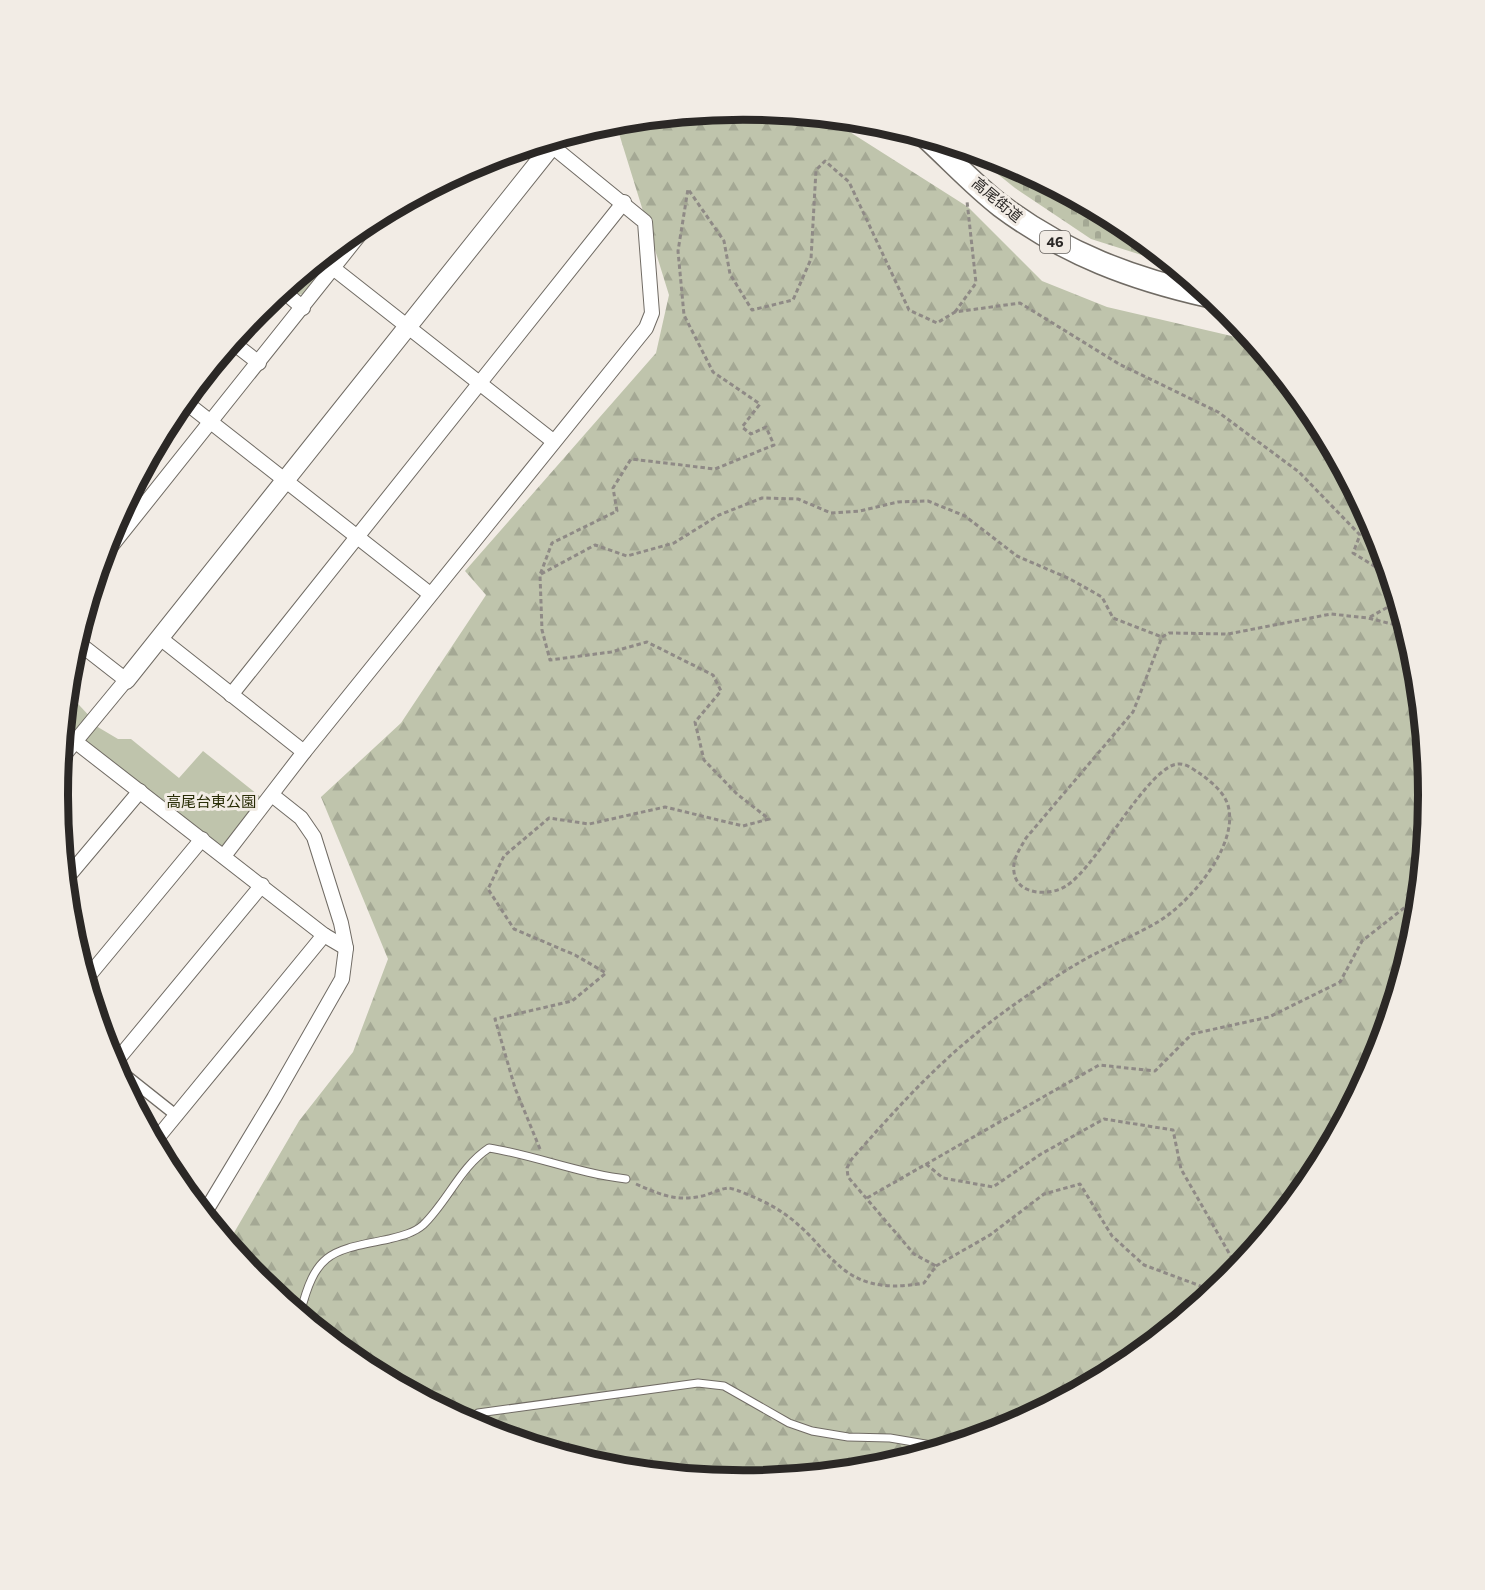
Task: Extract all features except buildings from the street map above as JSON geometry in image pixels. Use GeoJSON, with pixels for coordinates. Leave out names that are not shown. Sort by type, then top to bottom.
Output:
{"type":"FeatureCollection","features":[{"type":"Feature","properties":{"kind":"main road","name":"高尾街道"},"geometry":{"type":"LineString","coordinates":[[940,150],[999,205],[1064,248],[1133,276],[1192,291]]}},
{"type":"Feature","properties":{"kind":"street"},"geometry":{"type":"LineString","coordinates":[[224,856],[303,752],[646,328],[652,313],[645,222],[557,146]]}},
{"type":"Feature","properties":{"kind":"street"},"geometry":{"type":"LineString","coordinates":[[69,749],[160,638],[546,150]]}},
{"type":"Feature","properties":{"kind":"street"},"geometry":{"type":"LineString","coordinates":[[231,695],[624,202]]}},
{"type":"Feature","properties":{"kind":"street"},"geometry":{"type":"LineString","coordinates":[[119,536],[351,245]]}},
{"type":"Feature","properties":{"kind":"street"},"geometry":{"type":"LineString","coordinates":[[333,268],[554,441]]}},
{"type":"Feature","properties":{"kind":"street"},"geometry":{"type":"LineString","coordinates":[[289,296],[303,308]]}},
{"type":"Feature","properties":{"kind":"street"},"geometry":{"type":"LineString","coordinates":[[238,347],[259,363]]}},
{"type":"Feature","properties":{"kind":"street"},"geometry":{"type":"LineString","coordinates":[[191,406],[283,481],[430,594]]}},
{"type":"Feature","properties":{"kind":"street"},"geometry":{"type":"LineString","coordinates":[[160,638],[303,752]]}},
{"type":"Feature","properties":{"kind":"street"},"geometry":{"type":"LineString","coordinates":[[84,647],[126,680]]}},
{"type":"Feature","properties":{"kind":"street"},"geometry":{"type":"LineString","coordinates":[[70,738],[324,935],[346,948]]}},
{"type":"Feature","properties":{"kind":"street"},"geometry":{"type":"LineString","coordinates":[[72,872],[140,791]]}},
{"type":"Feature","properties":{"kind":"street"},"geometry":{"type":"LineString","coordinates":[[208,1207],[342,979],[346,948],[341,923],[314,837],[301,818],[272,795]]}},
{"type":"Feature","properties":{"kind":"street"},"geometry":{"type":"LineString","coordinates":[[92,973],[202,839]]}},
{"type":"Feature","properties":{"kind":"street"},"geometry":{"type":"LineString","coordinates":[[121,1057],[262,885]]}},
{"type":"Feature","properties":{"kind":"street"},"geometry":{"type":"LineString","coordinates":[[160,1135],[324,935]]}},
{"type":"Feature","properties":{"kind":"street"},"geometry":{"type":"LineString","coordinates":[[130,1079],[177,1116]]}},
{"type":"Feature","properties":{"kind":"lane"},"geometry":{"type":"LineString","coordinates":[[302,1306],[307,1289],[322,1263],[344,1247],[399,1236],[422,1226],[450,1192],[471,1160],[489,1148],[509,1151],[591,1175],[626,1179]]}},
{"type":"Feature","properties":{"kind":"lane"},"geometry":{"type":"LineString","coordinates":[[475,1415],[698,1383],[724,1386],[789,1423],[812,1431],[848,1437],[890,1438],[926,1444]]}},
{"type":"Feature","properties":{"kind":"path"},"geometry":{"type":"LineString","coordinates":[[554,1165],[537,1145],[495,1019],[572,1001],[606,973],[575,955],[514,929],[488,889],[504,856],[549,818],[590,824],[665,807],[743,826],[769,819],[737,794],[704,760],[695,722],[721,691],[713,675],[647,642],[611,651],[550,660],[542,630],[540,575],[552,543],[617,511],[613,488],[631,459],[715,469],[774,445],[765,428],[751,434],[741,427],[760,404],[713,372],[684,315],[678,251],[688,189],[724,241],[730,274],[752,310],[793,300],[811,259],[816,170],[825,161],[849,182],[909,310],[937,323],[955,312],[976,283],[966,196]]}},
{"type":"Feature","properties":{"kind":"path"},"geometry":{"type":"LineString","coordinates":[[955,312],[1020,303],[1119,364],[1218,412],[1299,472],[1360,535],[1353,553],[1378,568]]}},
{"type":"Feature","properties":{"kind":"path"},"geometry":{"type":"LineString","coordinates":[[540,575],[595,545],[627,556],[674,543],[719,515],[762,498],[798,499],[831,513],[860,511],[898,502],[928,501],[965,516],[1017,556],[1070,579],[1102,597],[1113,618],[1162,637]]}},
{"type":"Feature","properties":{"kind":"path"},"geometry":{"type":"LineString","coordinates":[[1368,618],[1390,606]]}},
{"type":"Feature","properties":{"kind":"path"},"geometry":{"type":"LineString","coordinates":[[936,1266],[914,1254],[848,1177],[847,1168],[851,1161],[963,1046],[1078,963],[1158,922],[1203,879],[1218,859],[1229,828],[1227,800],[1205,777],[1181,763],[1174,764],[1150,784],[1084,870],[1065,887],[1042,893],[1030,891],[1022,885],[1014,871],[1016,855],[1026,838],[1133,712],[1162,637],[1169,633],[1228,634],[1331,614],[1368,618],[1395,625]]}},
{"type":"Feature","properties":{"kind":"path"},"geometry":{"type":"LineString","coordinates":[[867,1198],[1099,1065],[1155,1071],[1192,1034],[1269,1017],[1340,982],[1362,941],[1409,904]]}},
{"type":"Feature","properties":{"kind":"path"},"geometry":{"type":"LineString","coordinates":[[926,1164],[943,1178],[993,1187],[1041,1154],[1104,1119],[1173,1130],[1181,1169],[1232,1259]]}},
{"type":"Feature","properties":{"kind":"path"},"geometry":{"type":"LineString","coordinates":[[626,1179],[666,1197],[697,1198],[729,1188],[771,1205],[795,1223],[846,1273],[871,1284],[902,1287],[924,1283],[936,1266],[990,1235],[1044,1194],[1080,1184],[1112,1236],[1144,1265],[1204,1287]]}},
{"type":"Feature","properties":{"kind":"green space"},"geometry":{"type":"Polygon","coordinates":[[[698,121],[787,121],[844,128],[968,207],[1042,281],[1107,307],[1238,338],[1278,384],[1304,420],[1348,496],[1382,578],[1405,663],[1412,707],[1418,795],[1416,839],[1405,927],[1394,970],[1382,1012],[1348,1094],[1304,1170],[1278,1206],[1220,1272],[1188,1302],[1153,1331],[1080,1380],[1001,1419],[959,1434],[917,1447],[831,1464],[787,1469],[742,1470],[698,1469],[654,1464],[568,1447],[484,1419],[405,1380],[332,1331],[265,1272],[232,1236],[299,1121],[353,1052],[388,959],[321,797],[401,723],[486,595],[465,571],[656,353],[669,295],[618,132],[698,121]]]}},
{"type":"Feature","properties":{"kind":"green space"},"geometry":{"type":"Polygon","coordinates":[[[988,166],[1080,210],[1152,258],[1091,239],[1015,188],[988,166]]]}},
{"type":"Feature","properties":{"kind":"green space"},"geometry":{"type":"Polygon","coordinates":[[[338,255],[307,295],[296,294],[293,291],[297,288],[338,255]]]}},
{"type":"Feature","properties":{"kind":"green space","name":"高尾台東公園"},"geometry":{"type":"Polygon","coordinates":[[[74,700],[93,720],[91,723],[118,739],[131,739],[179,778],[203,751],[267,802],[224,856],[70,738],[74,700]]]}}]}
